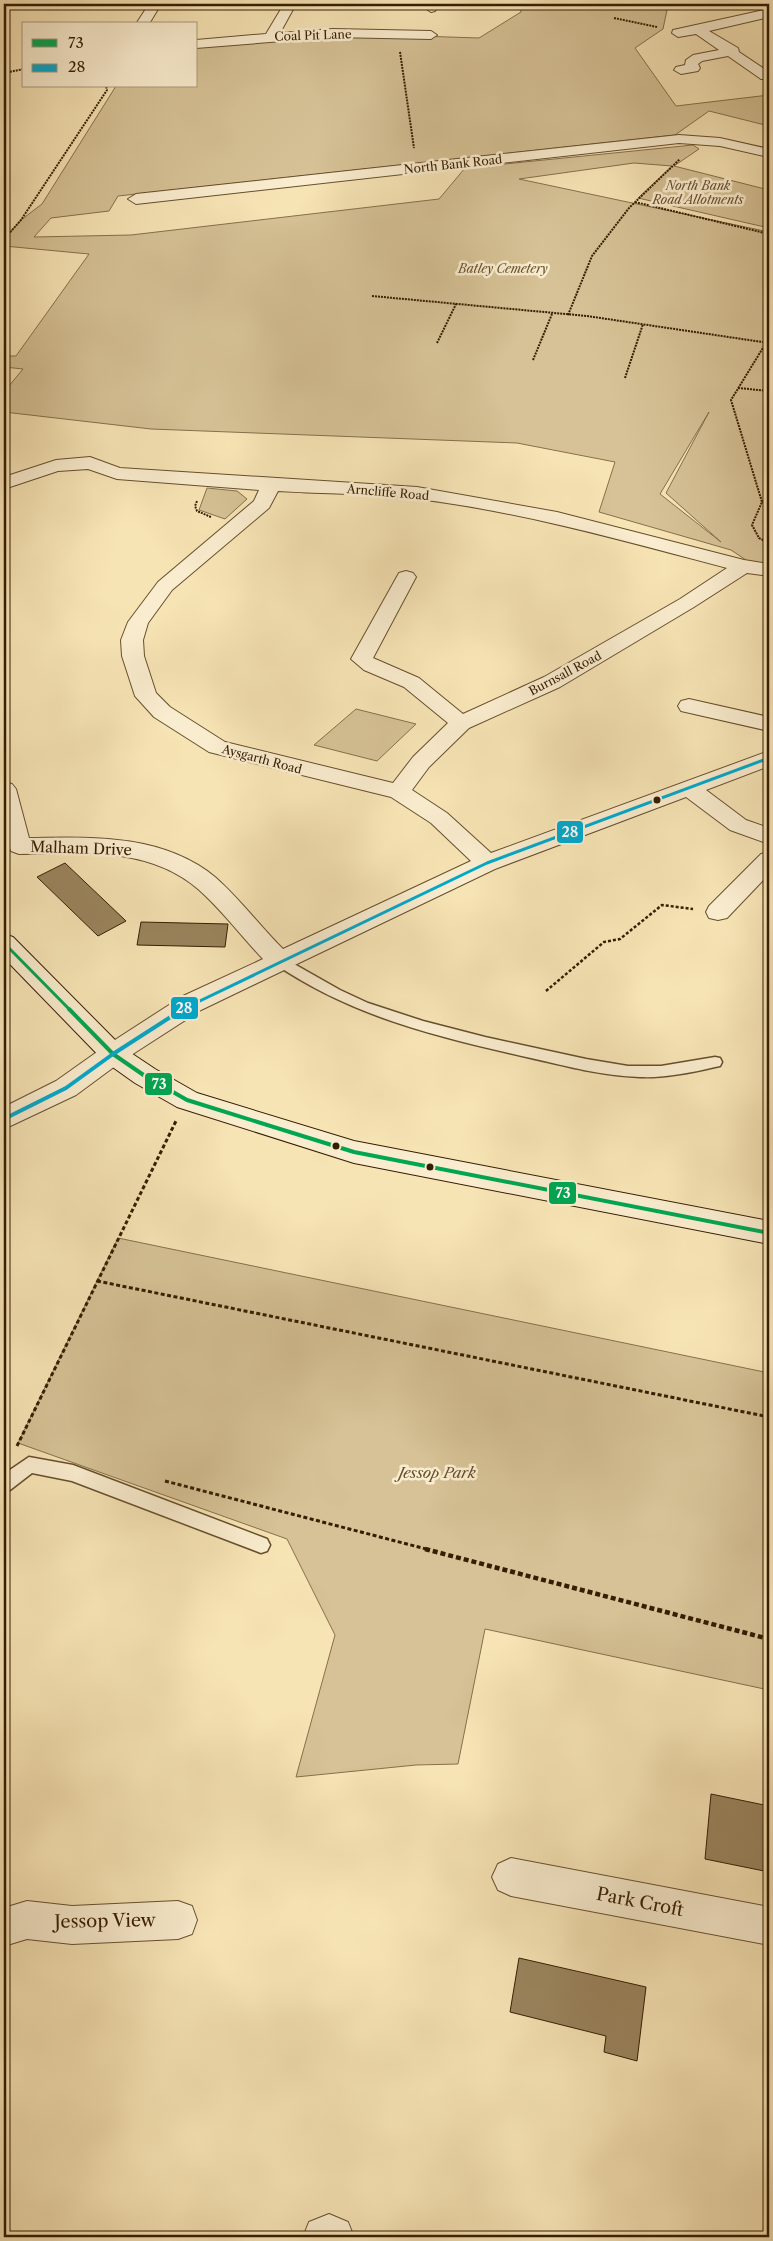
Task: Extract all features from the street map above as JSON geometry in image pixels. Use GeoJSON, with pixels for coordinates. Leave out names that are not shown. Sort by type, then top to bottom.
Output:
{"type":"FeatureCollection","features":[{"type":"Feature","properties":{"kind":"street"},"geometry":{"type":"LineString","coordinates":[[143,22],[155,4]]}},
{"type":"Feature","properties":{"kind":"street"},"geometry":{"type":"LineString","coordinates":[[272,36],[290,4]]}},
{"type":"Feature","properties":{"kind":"street"},"geometry":{"type":"LineString","coordinates":[[675,33],[699,30],[769,13]]}},
{"type":"Feature","properties":{"kind":"street"},"geometry":{"type":"LineString","coordinates":[[699,30],[764,70]]}},
{"type":"Feature","properties":{"kind":"street","name":"Coal Pit Lane"},"geometry":{"type":"LineString","coordinates":[[198,44],[272,36],[333,33],[431,35]]}},
{"type":"Feature","properties":{"kind":"street"},"geometry":{"type":"LineString","coordinates":[[681,70],[693,68],[691,63],[698,58],[733,51]]}},
{"type":"Feature","properties":{"kind":"street","name":"North Bank Road"},"geometry":{"type":"LineString","coordinates":[[136,199],[680,139],[700,139],[769,153]]}},
{"type":"Feature","properties":{"kind":"street","name":"Arncliffe Road"},"geometry":{"type":"LineString","coordinates":[[4,484],[56,466],[90,463],[117,472],[272,485],[417,493],[557,518],[743,566],[769,570]]}},
{"type":"Feature","properties":{"kind":"street","name":"Aysgarth Road"},"geometry":{"type":"LineString","coordinates":[[272,485],[262,504],[165,586],[138,622],[132,640],[133,656],[139,680],[146,696],[162,712],[217,747],[259,760],[398,792],[439,818],[487,862]]}},
{"type":"Feature","properties":{"kind":"street","name":"Burnsall Road"},"geometry":{"type":"LineString","coordinates":[[398,792],[420,762],[462,723],[552,682],[687,603],[743,566]]}},
{"type":"Feature","properties":{"kind":"street"},"geometry":{"type":"LineString","coordinates":[[406,577],[365,649],[362,658],[369,665],[404,678],[426,693],[462,723]]}},
{"type":"Feature","properties":{"kind":"street"},"geometry":{"type":"LineString","coordinates":[[688,706],[769,724]]}},
{"type":"Feature","properties":{"kind":"street"},"geometry":{"type":"LineString","coordinates":[[4,1119],[66,1088],[113,1054],[192,1003],[487,862],[690,789],[769,758]]}},
{"type":"Feature","properties":{"kind":"street"},"geometry":{"type":"LineString","coordinates":[[690,789],[738,825],[769,836]]}},
{"type":"Feature","properties":{"kind":"street","name":"Malham Drive"},"geometry":{"type":"LineString","coordinates":[[4,790],[11,847],[110,846],[139,850],[166,859],[205,883],[280,961]]}},
{"type":"Feature","properties":{"kind":"street"},"geometry":{"type":"LineString","coordinates":[[718,912],[769,860]]}},
{"type":"Feature","properties":{"kind":"street"},"geometry":{"type":"LineString","coordinates":[[4,942],[113,1054],[145,1076],[187,1100],[354,1152],[769,1233]]}},
{"type":"Feature","properties":{"kind":"street","name":"Park Croft"},"geometry":{"type":"LineString","coordinates":[[511,1877],[769,1926]]}},
{"type":"Feature","properties":{"kind":"street","name":"Jessop View"},"geometry":{"type":"LineString","coordinates":[[4,1927],[27,1920],[72,1925],[178,1920]]}},
{"type":"Feature","properties":{"kind":"street"},"geometry":{"type":"LineString","coordinates":[[324,2237],[329,2235],[333,2237]]}},
{"type":"Feature","properties":{"kind":"lane"},"geometry":{"type":"LineString","coordinates":[[280,961],[304,979],[375,1013],[457,1035],[629,1071],[673,1070],[715,1062]]}},
{"type":"Feature","properties":{"kind":"lane"},"geometry":{"type":"LineString","coordinates":[[4,1484],[29,1465],[73,1473],[261,1545]]}},
{"type":"Feature","properties":{"kind":"path"},"geometry":{"type":"LineString","coordinates":[[614,18],[675,33]]}},
{"type":"Feature","properties":{"kind":"path"},"geometry":{"type":"LineString","coordinates":[[398,34],[417,168]]}},
{"type":"Feature","properties":{"kind":"path"},"geometry":{"type":"LineString","coordinates":[[4,73],[22,69]]}},
{"type":"Feature","properties":{"kind":"path"},"geometry":{"type":"LineString","coordinates":[[4,239],[26,212],[107,90],[106,88]]}},
{"type":"Feature","properties":{"kind":"path"},"geometry":{"type":"LineString","coordinates":[[568,315],[592,256],[635,202],[700,139]]}},
{"type":"Feature","properties":{"kind":"path"},"geometry":{"type":"LineString","coordinates":[[635,202],[769,234]]}},
{"type":"Feature","properties":{"kind":"path"},"geometry":{"type":"LineString","coordinates":[[372,296],[568,315],[768,342]]}},
{"type":"Feature","properties":{"kind":"path"},"geometry":{"type":"LineString","coordinates":[[437,343],[456,304]]}},
{"type":"Feature","properties":{"kind":"path"},"geometry":{"type":"LineString","coordinates":[[533,360],[552,314]]}},
{"type":"Feature","properties":{"kind":"path"},"geometry":{"type":"LineString","coordinates":[[625,378],[643,324]]}},
{"type":"Feature","properties":{"kind":"path"},"geometry":{"type":"LineString","coordinates":[[769,338],[730,400],[762,502],[752,525],[759,538],[769,543]]}},
{"type":"Feature","properties":{"kind":"path"},"geometry":{"type":"LineString","coordinates":[[738,388],[769,392]]}},
{"type":"Feature","properties":{"kind":"path"},"geometry":{"type":"LineString","coordinates":[[205,479],[195,506],[197,511],[236,525]]}},
{"type":"Feature","properties":{"kind":"path"},"geometry":{"type":"LineString","coordinates":[[762,502],[769,500]]}},
{"type":"Feature","properties":{"kind":"path"},"geometry":{"type":"LineString","coordinates":[[546,991],[604,942],[620,939],[662,906],[718,912]]}},
{"type":"Feature","properties":{"kind":"path"},"geometry":{"type":"LineString","coordinates":[[15,1450],[187,1100]]}},
{"type":"Feature","properties":{"kind":"path"},"geometry":{"type":"LineString","coordinates":[[97,1281],[769,1417]]}},
{"type":"Feature","properties":{"kind":"path"},"geometry":{"type":"LineString","coordinates":[[18,1443],[28,1445]]}},
{"type":"Feature","properties":{"kind":"path"},"geometry":{"type":"LineString","coordinates":[[163,1480],[769,1639]]}},
{"type":"Feature","properties":{"kind":"green space"},"geometry":{"type":"Polygon","coordinates":[[[520,4],[660,4],[667,10],[663,29],[635,48],[676,106],[769,95],[769,126],[709,111],[675,135],[118,196],[109,211],[51,218],[34,237],[131,235],[439,199],[465,168],[693,145],[699,149],[674,166],[769,190],[769,228],[638,198],[672,166],[634,163],[519,179],[769,232],[769,569],[755,566],[731,550],[599,512],[615,462],[517,443],[151,429],[4,412],[4,392],[23,369],[4,367],[4,356],[16,356],[89,254],[4,246],[4,239],[21,220],[42,204],[115,88],[198,88],[198,46],[326,33],[479,38],[521,12],[520,4]],[[709,412],[660,494],[721,542],[666,493],[709,412]]]}},
{"type":"Feature","properties":{"kind":"green space"},"geometry":{"type":"Polygon","coordinates":[[[207,488],[237,491],[247,499],[225,519],[199,510],[207,488]]]}},
{"type":"Feature","properties":{"kind":"green space"},"geometry":{"type":"Polygon","coordinates":[[[356,709],[416,724],[377,761],[314,745],[356,709]]]}},
{"type":"Feature","properties":{"kind":"green space","name":"Jessop Park"},"geometry":{"type":"Polygon","coordinates":[[[118,1238],[769,1373],[769,1690],[485,1629],[458,1764],[416,1765],[296,1777],[335,1635],[287,1539],[18,1443],[118,1238]]]}},
{"type":"Feature","properties":{"kind":"building"},"geometry":{"type":"Polygon","coordinates":[[[65,863],[126,921],[98,936],[37,877],[65,863]]]}},
{"type":"Feature","properties":{"kind":"building"},"geometry":{"type":"Polygon","coordinates":[[[141,922],[228,924],[225,947],[137,945],[141,922]]]}},
{"type":"Feature","properties":{"kind":"building"},"geometry":{"type":"Polygon","coordinates":[[[711,1794],[769,1806],[769,1872],[705,1859],[711,1794]]]}},
{"type":"Feature","properties":{"kind":"building"},"geometry":{"type":"Polygon","coordinates":[[[519,1958],[646,1987],[637,2061],[604,2052],[606,2036],[510,2012],[519,1958]]]}},
{"type":"Feature","properties":{"kind":"transit line","name":"28"},"geometry":{"type":"LineString","coordinates":[[4,1119],[66,1088],[113,1054],[192,1003],[487,863],[769,758]]}},
{"type":"Feature","properties":{"kind":"transit line","name":"73"},"geometry":{"type":"LineString","coordinates":[[4,943],[113,1054],[145,1076],[187,1100],[354,1152],[769,1233]]}},
{"type":"Feature","properties":{"kind":"park label","name":"North Bank Road Allotments"},"geometry":{"type":"Point","coordinates":[698,192]}},
{"type":"Feature","properties":{"kind":"park label","name":"Batley Cemetery"},"geometry":{"type":"Point","coordinates":[503,268]}}]}
